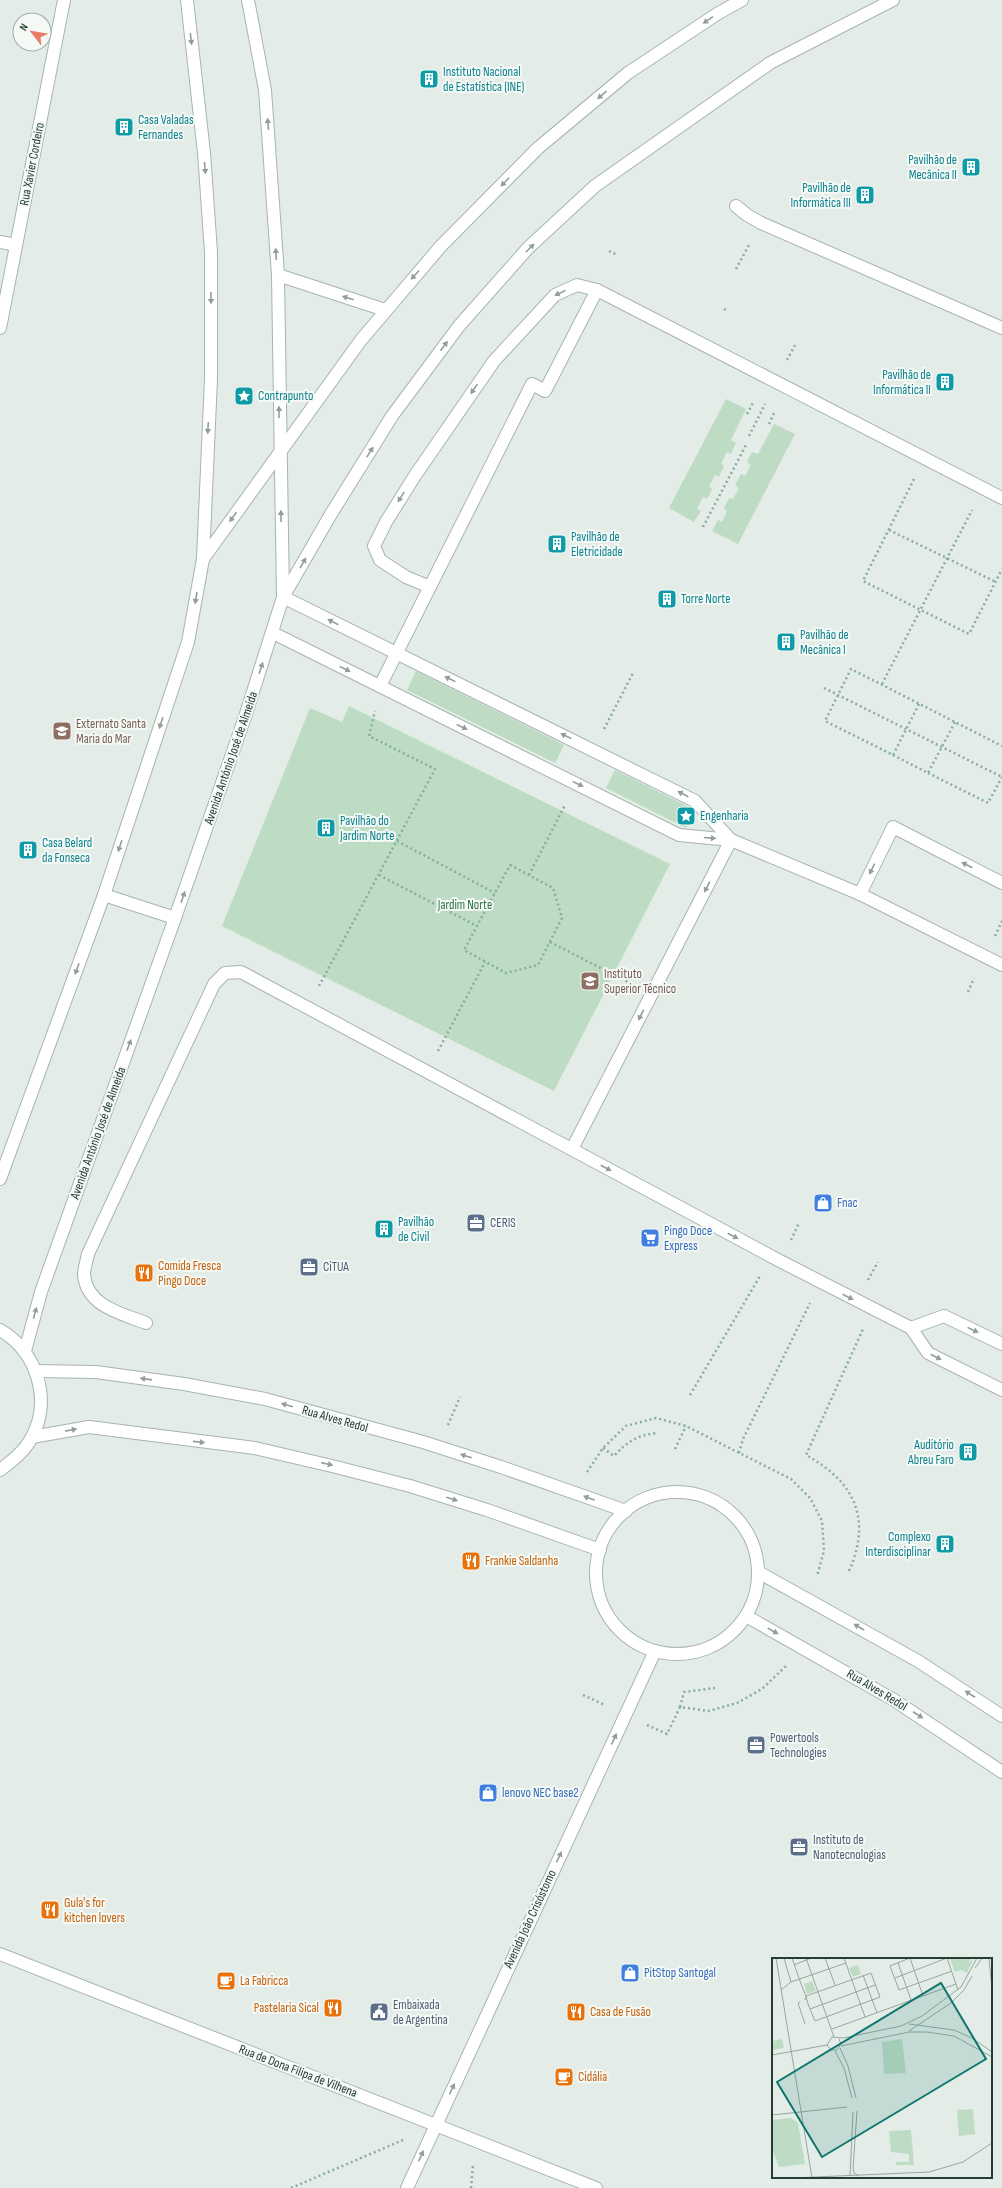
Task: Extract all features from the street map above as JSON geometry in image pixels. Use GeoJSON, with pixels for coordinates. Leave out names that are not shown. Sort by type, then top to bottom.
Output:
{"type":"FeatureCollection","features":[{"type":"Feature","properties":{"kind":"street","name":"Rua Xavier Cordeiro"},"geometry":{"type":"LineString","coordinates":[[0,328],[64,0]]}},
{"type":"Feature","properties":{"kind":"street"},"geometry":{"type":"LineString","coordinates":[[0,1179],[104,895],[188,642],[203,560],[211,379],[211,252],[204,153],[186,0]]}},
{"type":"Feature","properties":{"kind":"street"},"geometry":{"type":"LineString","coordinates":[[248,0],[265,90],[278,275],[279,451],[283,597]]}},
{"type":"Feature","properties":{"kind":"street"},"geometry":{"type":"LineString","coordinates":[[203,560],[279,451],[385,310],[442,246],[538,148],[628,73],[717,14],[742,0]]}},
{"type":"Feature","properties":{"kind":"street"},"geometry":{"type":"LineString","coordinates":[[283,597],[331,514],[392,416],[459,326],[528,248],[595,186],[770,63],[893,0]]}},
{"type":"Feature","properties":{"kind":"street"},"geometry":{"type":"LineString","coordinates":[[736,206],[747,215],[761,223],[1002,328]]}},
{"type":"Feature","properties":{"kind":"street"},"geometry":{"type":"LineString","coordinates":[[0,242],[16,245]]}},
{"type":"Feature","properties":{"kind":"street"},"geometry":{"type":"LineString","coordinates":[[278,275],[385,310]]}},
{"type":"Feature","properties":{"kind":"street"},"geometry":{"type":"LineString","coordinates":[[430,588],[406,577],[380,560],[374,546],[386,522],[414,477],[494,361],[555,295],[577,286],[597,290],[1002,498]]}},
{"type":"Feature","properties":{"kind":"street"},"geometry":{"type":"LineString","coordinates":[[380,686],[532,384],[545,391],[597,290]]}},
{"type":"Feature","properties":{"kind":"street"},"geometry":{"type":"LineString","coordinates":[[283,597],[695,801],[731,840]]}},
{"type":"Feature","properties":{"kind":"street","name":"Avenida António José de Almeida"},"geometry":{"type":"LineString","coordinates":[[25,1351],[41,1292],[175,918],[273,633],[283,597]]}},
{"type":"Feature","properties":{"kind":"street"},"geometry":{"type":"LineString","coordinates":[[273,633],[679,835],[731,840],[860,894],[1002,965]]}},
{"type":"Feature","properties":{"kind":"street"},"geometry":{"type":"LineString","coordinates":[[860,894],[893,827],[1002,883]]}},
{"type":"Feature","properties":{"kind":"street"},"geometry":{"type":"LineString","coordinates":[[572,1149],[731,840]]}},
{"type":"Feature","properties":{"kind":"street"},"geometry":{"type":"LineString","coordinates":[[104,895],[175,918]]}},
{"type":"Feature","properties":{"kind":"street"},"geometry":{"type":"LineString","coordinates":[[146,1323],[102,1306],[88,1292],[84,1274],[88,1254],[214,984],[225,973],[242,972],[771,1257],[911,1328],[928,1353],[1002,1390]]}},
{"type":"Feature","properties":{"kind":"street"},"geometry":{"type":"LineString","coordinates":[[911,1328],[944,1316],[1002,1344]]}},
{"type":"Feature","properties":{"kind":"street"},"geometry":{"type":"LineString","coordinates":[[0,1330],[9,1335],[25,1351],[36,1371],[41,1393],[40,1416],[32,1438],[19,1456],[0,1470]]}},
{"type":"Feature","properties":{"kind":"street","name":"Rua Alves Redol"},"geometry":{"type":"LineString","coordinates":[[36,1371],[96,1372],[184,1384],[265,1399],[423,1442],[502,1467],[626,1511]]}},
{"type":"Feature","properties":{"kind":"street"},"geometry":{"type":"LineString","coordinates":[[32,1438],[89,1427],[255,1448],[410,1486],[487,1510],[600,1550]]}},
{"type":"Feature","properties":{"kind":"street"},"geometry":{"type":"LineString","coordinates":[[665,1492],[688,1492],[710,1498],[730,1511],[745,1528],[755,1548],[758,1572],[755,1595],[746,1616],[722,1641],[701,1650],[678,1654],[655,1651],[644,1648],[625,1635],[617,1627],[604,1608],[597,1586],[597,1563],[600,1550],[612,1525],[626,1511],[643,1500],[665,1492]]}},
{"type":"Feature","properties":{"kind":"street"},"geometry":{"type":"LineString","coordinates":[[758,1572],[892,1646],[1002,1716]]}},
{"type":"Feature","properties":{"kind":"street","name":"Rua Alves Redol"},"geometry":{"type":"LineString","coordinates":[[746,1616],[800,1645],[894,1700],[1002,1772]]}},
{"type":"Feature","properties":{"kind":"street","name":"Avenida João Crisóstomo"},"geometry":{"type":"LineString","coordinates":[[407,2188],[655,1651]]}},
{"type":"Feature","properties":{"kind":"street","name":"Rua de Dona Filipa de Vilhena"},"geometry":{"type":"LineString","coordinates":[[0,1954],[596,2188]]}},
{"type":"Feature","properties":{"kind":"path"},"geometry":{"type":"LineString","coordinates":[[736,269],[752,239]]}},
{"type":"Feature","properties":{"kind":"path"},"geometry":{"type":"LineString","coordinates":[[609,251],[617,255]]}},
{"type":"Feature","properties":{"kind":"path"},"geometry":{"type":"LineString","coordinates":[[724,310],[728,311]]}},
{"type":"Feature","properties":{"kind":"path"},"geometry":{"type":"LineString","coordinates":[[786,362],[795,345]]}},
{"type":"Feature","properties":{"kind":"path"},"geometry":{"type":"LineString","coordinates":[[748,414],[754,401]]}},
{"type":"Feature","properties":{"kind":"path"},"geometry":{"type":"LineString","coordinates":[[750,436],[764,406]]}},
{"type":"Feature","properties":{"kind":"path"},"geometry":{"type":"LineString","coordinates":[[769,424],[775,412]]}},
{"type":"Feature","properties":{"kind":"path"},"geometry":{"type":"LineString","coordinates":[[703,527],[747,443]]}},
{"type":"Feature","properties":{"kind":"path"},"geometry":{"type":"LineString","coordinates":[[925,458],[863,581],[969,634],[1002,569]]}},
{"type":"Feature","properties":{"kind":"path"},"geometry":{"type":"LineString","coordinates":[[882,684],[921,611],[983,488]]}},
{"type":"Feature","properties":{"kind":"path"},"geometry":{"type":"LineString","coordinates":[[889,530],[996,582]]}},
{"type":"Feature","properties":{"kind":"path"},"geometry":{"type":"LineString","coordinates":[[824,688],[838,695],[1002,777],[988,803],[825,721],[838,695],[851,668],[1002,746]]}},
{"type":"Feature","properties":{"kind":"path"},"geometry":{"type":"LineString","coordinates":[[308,1008],[435,770],[369,736],[380,686]]}},
{"type":"Feature","properties":{"kind":"path"},"geometry":{"type":"LineString","coordinates":[[893,755],[919,704]]}},
{"type":"Feature","properties":{"kind":"path"},"geometry":{"type":"LineString","coordinates":[[928,773],[955,722]]}},
{"type":"Feature","properties":{"kind":"path"},"geometry":{"type":"LineString","coordinates":[[397,841],[495,893]]}},
{"type":"Feature","properties":{"kind":"path"},"geometry":{"type":"LineString","coordinates":[[510,865],[553,888],[562,918],[538,965],[506,973],[464,950],[477,926],[510,865]]}},
{"type":"Feature","properties":{"kind":"path"},"geometry":{"type":"LineString","coordinates":[[379,875],[477,926]]}},
{"type":"Feature","properties":{"kind":"path"},"geometry":{"type":"LineString","coordinates":[[550,942],[651,995]]}},
{"type":"Feature","properties":{"kind":"path"},"geometry":{"type":"LineString","coordinates":[[427,1071],[485,962]]}},
{"type":"Feature","properties":{"kind":"path"},"geometry":{"type":"LineString","coordinates":[[690,1395],[771,1257]]}},
{"type":"Feature","properties":{"kind":"path"},"geometry":{"type":"LineString","coordinates":[[849,1572],[856,1556],[860,1535],[859,1513],[851,1494],[839,1478],[824,1465],[806,1455],[872,1309]]}},
{"type":"Feature","properties":{"kind":"path"},"geometry":{"type":"LineString","coordinates":[[739,1453],[742,1439],[802,1318]]}},
{"type":"Feature","properties":{"kind":"path"},"geometry":{"type":"LineString","coordinates":[[448,1426],[460,1397]]}},
{"type":"Feature","properties":{"kind":"path"},"geometry":{"type":"LineString","coordinates":[[587,1472],[603,1448],[626,1426],[656,1418],[686,1426],[791,1479],[810,1498],[822,1521],[824,1551],[817,1576]]}},
{"type":"Feature","properties":{"kind":"path"},"geometry":{"type":"LineString","coordinates":[[674,1449],[686,1426]]}},
{"type":"Feature","properties":{"kind":"path"},"geometry":{"type":"LineString","coordinates":[[603,1448],[614,1456],[626,1443],[636,1437],[657,1433]]}},
{"type":"Feature","properties":{"kind":"path"},"geometry":{"type":"LineString","coordinates":[[680,1707],[709,1711],[737,1703],[762,1689],[784,1667],[788,1666],[800,1645]]}},
{"type":"Feature","properties":{"kind":"path"},"geometry":{"type":"LineString","coordinates":[[583,1695],[667,1734],[680,1707],[684,1692],[715,1688]]}},
{"type":"Feature","properties":{"kind":"path"},"geometry":{"type":"LineString","coordinates":[[291,2188],[436,2125]]}},
{"type":"Feature","properties":{"kind":"green space"},"geometry":{"type":"Polygon","coordinates":[[[726,399],[746,409],[731,440],[736,443],[731,454],[727,452],[721,464],[724,466],[719,477],[715,475],[709,486],[712,489],[707,499],[703,497],[697,509],[701,511],[694,522],[669,508],[726,399]]]}},
{"type":"Feature","properties":{"kind":"green space"},"geometry":{"type":"Polygon","coordinates":[[[774,424],[795,434],[738,544],[712,531],[718,520],[722,522],[727,511],[724,508],[729,498],[733,499],[739,488],[735,485],[741,474],[745,476],[751,465],[747,462],[752,452],[758,454],[774,424]]]}},
{"type":"Feature","properties":{"kind":"green space"},"geometry":{"type":"Polygon","coordinates":[[[416,671],[564,745],[555,763],[407,690],[416,671]]]}},
{"type":"Feature","properties":{"kind":"green space","name":"Jardim Norte"},"geometry":{"type":"Polygon","coordinates":[[[349,706],[670,864],[554,1091],[222,926],[310,708],[342,722],[349,706]]]}},
{"type":"Feature","properties":{"kind":"green space"},"geometry":{"type":"Polygon","coordinates":[[[615,770],[695,810],[686,828],[606,788],[615,770]]]}},
{"type":"Feature","properties":{"kind":"place","name":"Instituto Nacional de Estatística (INE)"},"geometry":{"type":"Point","coordinates":[429,79]}},
{"type":"Feature","properties":{"kind":"place","name":"Casa Valadas Fernandes"},"geometry":{"type":"Point","coordinates":[124,127]}},
{"type":"Feature","properties":{"kind":"place","name":"Pavilhão de Mecânica II"},"geometry":{"type":"Point","coordinates":[971,167]}},
{"type":"Feature","properties":{"kind":"place","name":"Pavilhão de Informática III"},"geometry":{"type":"Point","coordinates":[865,195]}},
{"type":"Feature","properties":{"kind":"place","name":"Pavilhão de Informática II"},"geometry":{"type":"Point","coordinates":[945,382]}},
{"type":"Feature","properties":{"kind":"place","name":"Contrapunto"},"geometry":{"type":"Point","coordinates":[244,396]}},
{"type":"Feature","properties":{"kind":"place","name":"Pavilhão de Eletricidade"},"geometry":{"type":"Point","coordinates":[557,544]}},
{"type":"Feature","properties":{"kind":"place","name":"Torre Norte"},"geometry":{"type":"Point","coordinates":[667,599]}},
{"type":"Feature","properties":{"kind":"place","name":"Pavilhão de Mecânica I"},"geometry":{"type":"Point","coordinates":[786,642]}},
{"type":"Feature","properties":{"kind":"place","name":"Externato Santa Maria do Mar"},"geometry":{"type":"Point","coordinates":[62,731]}},
{"type":"Feature","properties":{"kind":"place","name":"Engenharia"},"geometry":{"type":"Point","coordinates":[686,816]}},
{"type":"Feature","properties":{"kind":"place","name":"Pavilhão do Jardim Norte"},"geometry":{"type":"Point","coordinates":[326,828]}},
{"type":"Feature","properties":{"kind":"place","name":"Casa Belard da Fonseca"},"geometry":{"type":"Point","coordinates":[28,850]}},
{"type":"Feature","properties":{"kind":"place","name":"Instituto Superior Técnico"},"geometry":{"type":"Point","coordinates":[590,981]}},
{"type":"Feature","properties":{"kind":"place","name":"Fnac"},"geometry":{"type":"Point","coordinates":[823,1203]}},
{"type":"Feature","properties":{"kind":"place","name":"CERIS"},"geometry":{"type":"Point","coordinates":[476,1223]}},
{"type":"Feature","properties":{"kind":"place","name":"Pavilhão de Civil"},"geometry":{"type":"Point","coordinates":[384,1229]}},
{"type":"Feature","properties":{"kind":"place","name":"Pingo Doce Express"},"geometry":{"type":"Point","coordinates":[650,1238]}},
{"type":"Feature","properties":{"kind":"place","name":"CiTUA"},"geometry":{"type":"Point","coordinates":[309,1267]}},
{"type":"Feature","properties":{"kind":"place","name":"Comida Fresca Pingo Doce"},"geometry":{"type":"Point","coordinates":[144,1273]}},
{"type":"Feature","properties":{"kind":"place","name":"Auditório Abreu Faro"},"geometry":{"type":"Point","coordinates":[968,1452]}},
{"type":"Feature","properties":{"kind":"place","name":"Complexo Interdisciplinar"},"geometry":{"type":"Point","coordinates":[945,1544]}},
{"type":"Feature","properties":{"kind":"place","name":"Frankie Saldanha"},"geometry":{"type":"Point","coordinates":[471,1561]}},
{"type":"Feature","properties":{"kind":"place","name":"Powertools Technologies"},"geometry":{"type":"Point","coordinates":[756,1745]}},
{"type":"Feature","properties":{"kind":"place","name":"lenovo NEC base2"},"geometry":{"type":"Point","coordinates":[488,1793]}},
{"type":"Feature","properties":{"kind":"place","name":"Instituto de Nanotecnologias"},"geometry":{"type":"Point","coordinates":[799,1847]}},
{"type":"Feature","properties":{"kind":"place","name":"Gula's for kitchen lovers"},"geometry":{"type":"Point","coordinates":[50,1910]}},
{"type":"Feature","properties":{"kind":"place","name":"PitStop Santogal"},"geometry":{"type":"Point","coordinates":[630,1973]}},
{"type":"Feature","properties":{"kind":"place","name":"La Fabricca"},"geometry":{"type":"Point","coordinates":[226,1981]}},
{"type":"Feature","properties":{"kind":"place","name":"Pastelaria Sical"},"geometry":{"type":"Point","coordinates":[333,2008]}},
{"type":"Feature","properties":{"kind":"place","name":"Embaixada de Argentina"},"geometry":{"type":"Point","coordinates":[379,2012]}},
{"type":"Feature","properties":{"kind":"place","name":"Casa de Fusão"},"geometry":{"type":"Point","coordinates":[576,2012]}},
{"type":"Feature","properties":{"kind":"place","name":"Cidália"},"geometry":{"type":"Point","coordinates":[564,2077]}}]}
